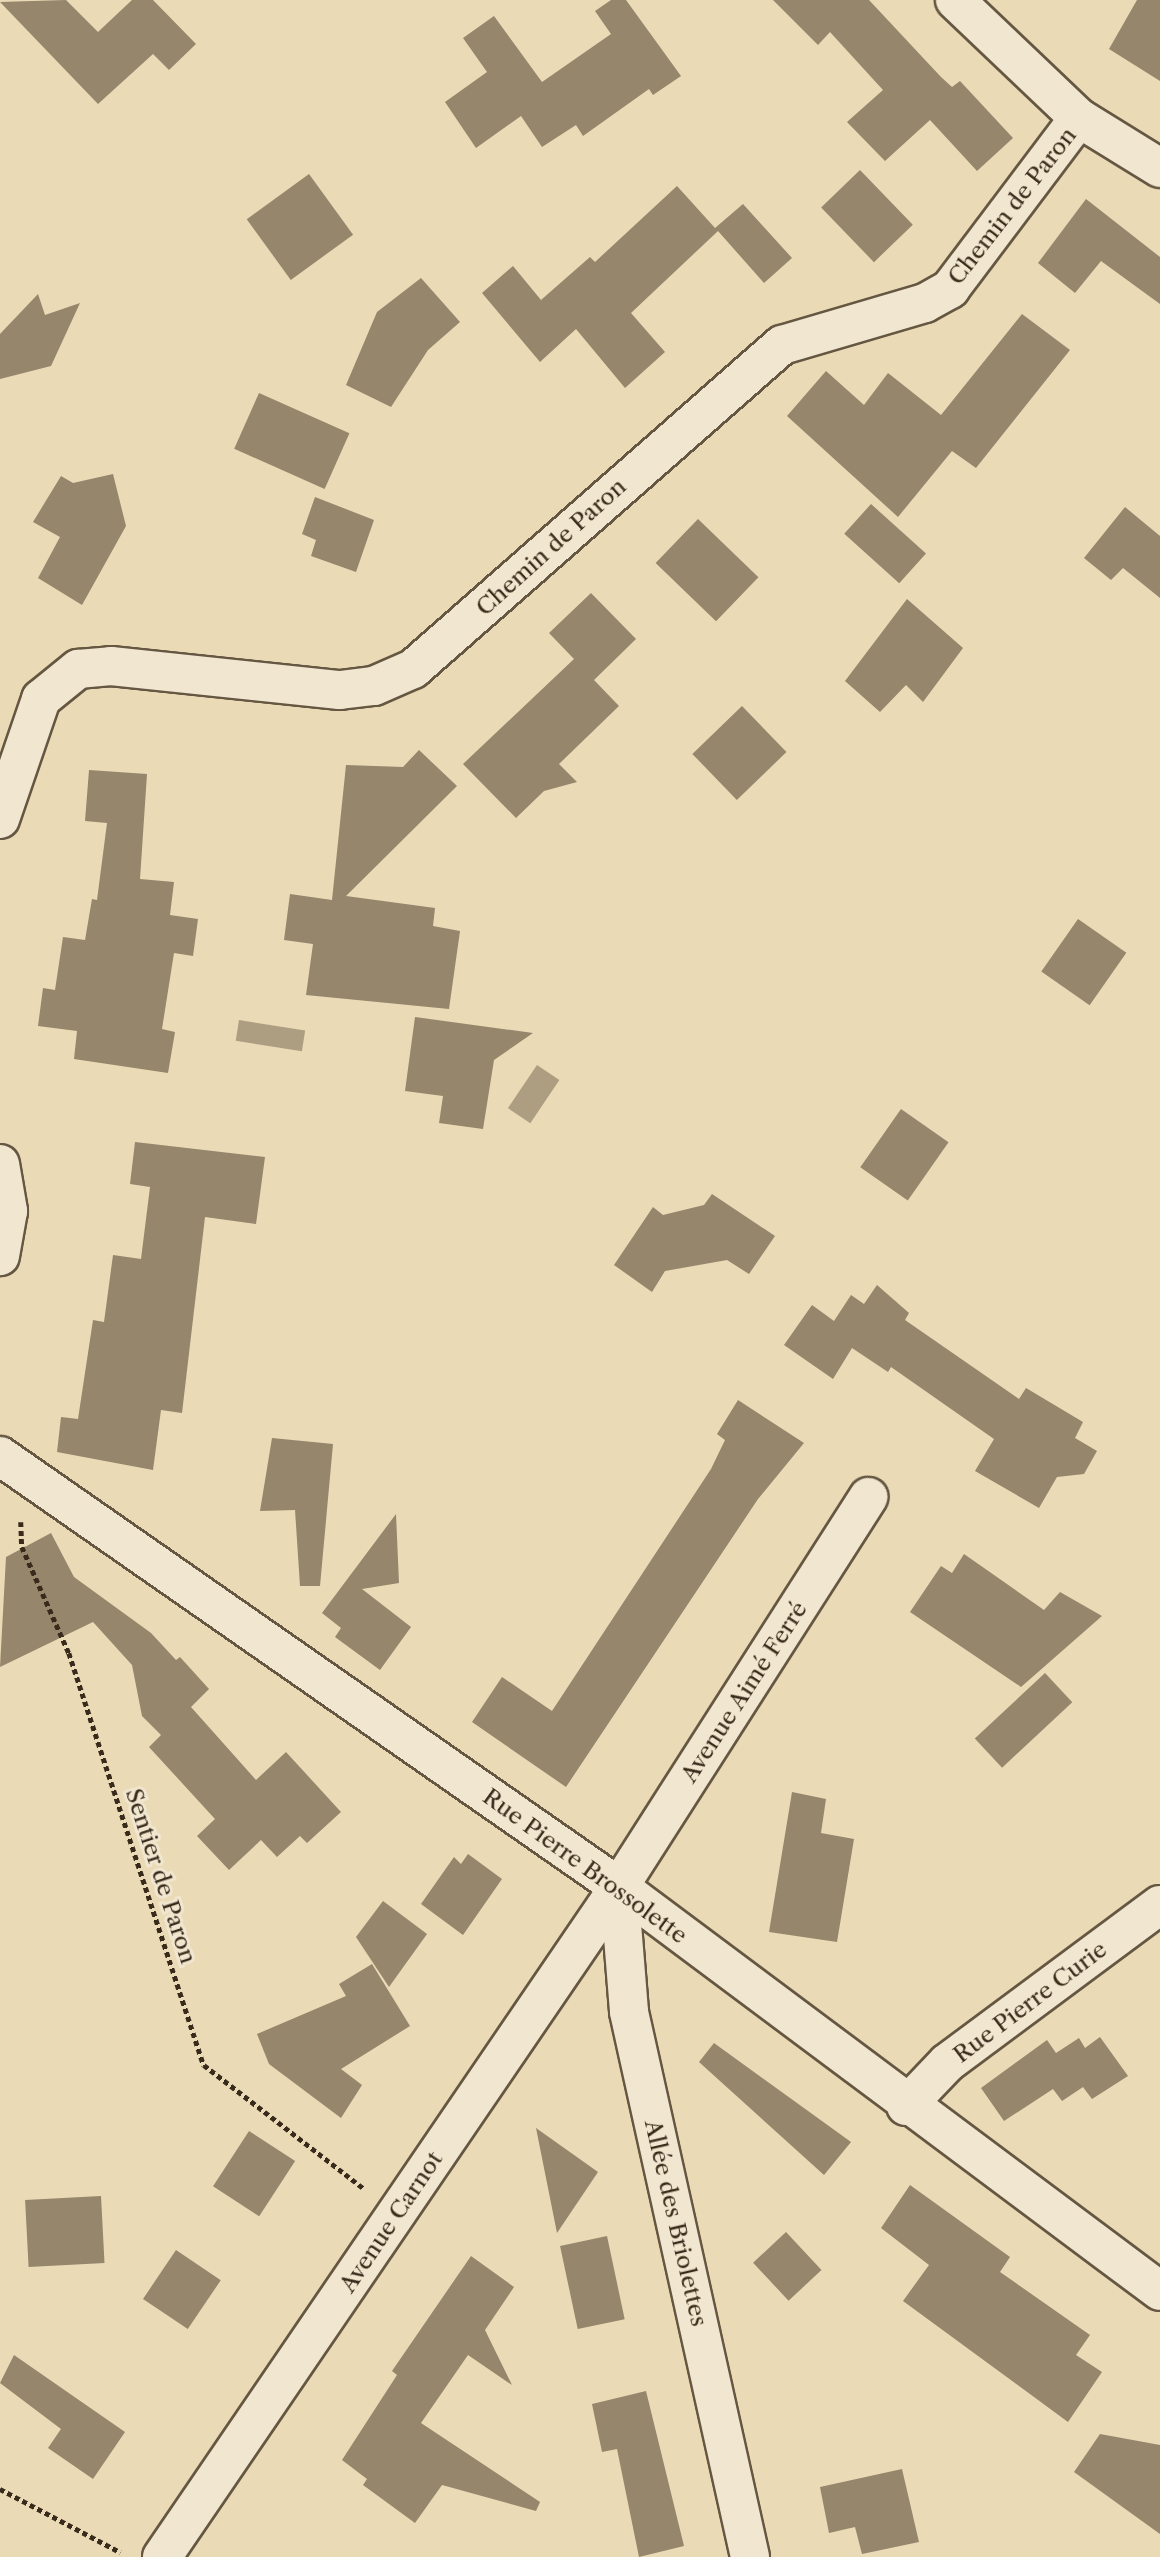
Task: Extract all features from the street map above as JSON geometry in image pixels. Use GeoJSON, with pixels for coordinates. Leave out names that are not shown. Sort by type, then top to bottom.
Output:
{"type":"FeatureCollection","features":[{"type":"Feature","properties":{"kind":"street"},"geometry":{"type":"LineString","coordinates":[[955,0],[1079,118],[1160,168]]}},
{"type":"Feature","properties":{"kind":"street","name":"Chemin de Paron"},"geometry":{"type":"LineString","coordinates":[[0,819],[41,699],[78,669],[111,666],[340,690],[374,686],[413,668],[782,345],[925,303],[950,289],[1079,118]]}},
{"type":"Feature","properties":{"kind":"street"},"geometry":{"type":"LineString","coordinates":[[0,1164],[8,1211],[0,1256]]}},
{"type":"Feature","properties":{"kind":"street","name":"Rue Pierre Brossolette"},"geometry":{"type":"LineString","coordinates":[[10,1462],[619,1887],[906,2106],[1160,2291]]}},
{"type":"Feature","properties":{"kind":"street","name":"Avenue Aimé Ferré"},"geometry":{"type":"LineString","coordinates":[[619,1887],[869,1497]]}},
{"type":"Feature","properties":{"kind":"street","name":"Avenue Carnot"},"geometry":{"type":"LineString","coordinates":[[162,2557],[619,1887]]}},
{"type":"Feature","properties":{"kind":"street","name":"Allée des Briolettes"},"geometry":{"type":"LineString","coordinates":[[619,1887],[629,2012],[750,2557]]}},
{"type":"Feature","properties":{"kind":"street","name":"Rue Pierre Curie"},"geometry":{"type":"LineString","coordinates":[[906,2106],[947,2063],[1160,1905]]}},
{"type":"Feature","properties":{"kind":"path","name":"Sentier de Paron"},"geometry":{"type":"LineString","coordinates":[[10,1462],[22,1547],[69,1653],[204,2065],[396,2214]]}},
{"type":"Feature","properties":{"kind":"path"},"geometry":{"type":"LineString","coordinates":[[0,2489],[127,2557]]}},
{"type":"Feature","properties":{"kind":"shaded area"},"geometry":{"type":"Polygon","coordinates":[[[239,1020],[305,1030],[302,1051],[236,1041],[239,1020]]]}},
{"type":"Feature","properties":{"kind":"shaded area"},"geometry":{"type":"Polygon","coordinates":[[[537,1065],[559,1080],[530,1123],[508,1108],[537,1065]]]}},
{"type":"Feature","properties":{"kind":"building"},"geometry":{"type":"Polygon","coordinates":[[[66,0],[98,32],[132,0],[153,0],[196,44],[169,70],[153,54],[98,104],[0,2],[66,0]]]}},
{"type":"Feature","properties":{"kind":"building"},"geometry":{"type":"Polygon","coordinates":[[[611,0],[626,0],[681,76],[653,95],[649,89],[583,136],[576,125],[542,147],[521,116],[476,148],[445,102],[487,72],[463,38],[494,16],[542,82],[611,34],[595,11],[611,0]]]}},
{"type":"Feature","properties":{"kind":"building"},"geometry":{"type":"Polygon","coordinates":[[[773,0],[869,0],[941,77],[952,87],[960,81],[1013,138],[977,171],[930,120],[885,161],[847,122],[883,90],[830,32],[818,45],[773,0]]]}},
{"type":"Feature","properties":{"kind":"building"},"geometry":{"type":"Polygon","coordinates":[[[1137,0],[1160,0],[1160,81],[1109,49],[1137,0]]]}},
{"type":"Feature","properties":{"kind":"building"},"geometry":{"type":"Polygon","coordinates":[[[860,170],[913,225],[874,262],[821,208],[860,170]]]}},
{"type":"Feature","properties":{"kind":"building"},"geometry":{"type":"Polygon","coordinates":[[[309,174],[353,235],[291,280],[247,219],[309,174]]]}},
{"type":"Feature","properties":{"kind":"building"},"geometry":{"type":"Polygon","coordinates":[[[677,186],[715,228],[743,204],[792,258],[764,283],[718,231],[631,313],[665,352],[625,388],[576,329],[540,362],[482,293],[513,266],[541,300],[590,257],[595,262],[677,186]]]}},
{"type":"Feature","properties":{"kind":"building"},"geometry":{"type":"Polygon","coordinates":[[[1086,199],[1160,257],[1160,304],[1101,261],[1075,293],[1038,263],[1086,199]]]}},
{"type":"Feature","properties":{"kind":"building"},"geometry":{"type":"Polygon","coordinates":[[[421,278],[460,322],[428,350],[391,407],[346,385],[377,312],[421,278]]]}},
{"type":"Feature","properties":{"kind":"building"},"geometry":{"type":"Polygon","coordinates":[[[38,294],[45,315],[80,303],[51,366],[0,379],[0,334],[38,294]]]}},
{"type":"Feature","properties":{"kind":"building"},"geometry":{"type":"Polygon","coordinates":[[[1022,314],[1070,350],[976,468],[952,451],[898,517],[787,416],[826,371],[864,405],[888,373],[941,415],[1022,314]]]}},
{"type":"Feature","properties":{"kind":"building"},"geometry":{"type":"Polygon","coordinates":[[[259,393],[349,433],[325,489],[234,449],[259,393]]]}},
{"type":"Feature","properties":{"kind":"building"},"geometry":{"type":"Polygon","coordinates":[[[113,474],[126,526],[82,605],[38,578],[60,537],[33,522],[61,476],[73,483],[113,474]]]}},
{"type":"Feature","properties":{"kind":"building"},"geometry":{"type":"Polygon","coordinates":[[[315,497],[374,520],[356,572],[311,556],[316,540],[302,534],[315,497]]]}},
{"type":"Feature","properties":{"kind":"building"},"geometry":{"type":"Polygon","coordinates":[[[871,504],[926,554],[899,583],[844,534],[871,504]]]}},
{"type":"Feature","properties":{"kind":"building"},"geometry":{"type":"Polygon","coordinates":[[[1125,507],[1160,536],[1160,598],[1123,568],[1111,580],[1084,558],[1125,507]]]}},
{"type":"Feature","properties":{"kind":"building"},"geometry":{"type":"Polygon","coordinates":[[[698,519],[758,577],[716,621],[656,563],[698,519]]]}},
{"type":"Feature","properties":{"kind":"building"},"geometry":{"type":"Polygon","coordinates":[[[591,593],[636,639],[594,680],[619,706],[559,764],[577,782],[544,791],[516,818],[463,764],[574,659],[549,633],[591,593]]]}},
{"type":"Feature","properties":{"kind":"building"},"geometry":{"type":"Polygon","coordinates":[[[907,599],[963,648],[923,702],[906,685],[880,712],[845,681],[907,599]]]}},
{"type":"Feature","properties":{"kind":"building"},"geometry":{"type":"Polygon","coordinates":[[[742,706],[786,752],[737,800],[692,754],[742,706]]]}},
{"type":"Feature","properties":{"kind":"building"},"geometry":{"type":"Polygon","coordinates":[[[419,750],[457,786],[346,896],[435,908],[433,926],[460,931],[449,1009],[306,995],[313,944],[284,940],[290,894],[332,900],[346,765],[403,767],[419,750]]]}},
{"type":"Feature","properties":{"kind":"building"},"geometry":{"type":"Polygon","coordinates":[[[89,770],[147,774],[140,879],[174,882],[170,915],[198,919],[193,956],[174,953],[162,1029],[175,1032],[168,1073],[74,1059],[77,1031],[38,1026],[43,988],[55,990],[63,937],[85,940],[92,899],[97,900],[107,823],[85,821],[89,770]]]}},
{"type":"Feature","properties":{"kind":"building"},"geometry":{"type":"Polygon","coordinates":[[[1078,919],[1126,953],[1090,1005],[1041,971],[1078,919]]]}},
{"type":"Feature","properties":{"kind":"building"},"geometry":{"type":"Polygon","coordinates":[[[415,1017],[533,1033],[494,1060],[483,1129],[439,1123],[443,1096],[405,1091],[415,1017]]]}},
{"type":"Feature","properties":{"kind":"building"},"geometry":{"type":"Polygon","coordinates":[[[901,1109],[949,1142],[908,1200],[860,1167],[901,1109]]]}},
{"type":"Feature","properties":{"kind":"building"},"geometry":{"type":"Polygon","coordinates":[[[135,1142],[265,1157],[256,1224],[205,1217],[182,1413],[161,1410],[153,1470],[57,1452],[61,1417],[78,1419],[93,1320],[104,1322],[113,1255],[141,1259],[150,1187],[130,1184],[135,1142]]]}},
{"type":"Feature","properties":{"kind":"building"},"geometry":{"type":"Polygon","coordinates":[[[712,1194],[775,1236],[749,1274],[727,1260],[665,1271],[652,1292],[614,1265],[653,1207],[663,1215],[704,1205],[712,1194]]]}},
{"type":"Feature","properties":{"kind":"building"},"geometry":{"type":"Polygon","coordinates":[[[877,1285],[909,1313],[905,1320],[1019,1399],[1026,1388],[1083,1422],[1075,1438],[1097,1451],[1084,1474],[1057,1477],[1039,1508],[975,1471],[994,1439],[891,1367],[888,1372],[852,1348],[833,1379],[784,1345],[812,1305],[834,1321],[851,1295],[864,1304],[877,1285]]]}},
{"type":"Feature","properties":{"kind":"building"},"geometry":{"type":"Polygon","coordinates":[[[738,1400],[804,1443],[758,1499],[566,1787],[472,1722],[502,1677],[552,1711],[711,1469],[725,1440],[717,1434],[738,1400]]]}},
{"type":"Feature","properties":{"kind":"building"},"geometry":{"type":"Polygon","coordinates":[[[272,1438],[333,1444],[320,1586],[300,1586],[295,1510],[260,1511],[272,1438]]]}},
{"type":"Feature","properties":{"kind":"building"},"geometry":{"type":"Polygon","coordinates":[[[396,1514],[399,1583],[362,1589],[411,1627],[380,1670],[335,1637],[341,1628],[322,1613],[396,1514]]]}},
{"type":"Feature","properties":{"kind":"building"},"geometry":{"type":"Polygon","coordinates":[[[51,1533],[74,1577],[151,1633],[176,1660],[180,1657],[209,1689],[191,1707],[256,1780],[286,1752],[341,1812],[307,1843],[300,1836],[277,1857],[261,1840],[229,1870],[197,1836],[215,1819],[149,1747],[161,1735],[142,1716],[132,1665],[93,1622],[0,1667],[6,1557],[51,1533]]]}},
{"type":"Feature","properties":{"kind":"building"},"geometry":{"type":"Polygon","coordinates":[[[964,1554],[1044,1610],[1060,1592],[1102,1616],[1021,1687],[910,1612],[941,1566],[952,1573],[964,1554]]]}},
{"type":"Feature","properties":{"kind":"building"},"geometry":{"type":"Polygon","coordinates":[[[1045,1673],[1072,1702],[1002,1768],[975,1738],[1045,1673]]]}},
{"type":"Feature","properties":{"kind":"building"},"geometry":{"type":"Polygon","coordinates":[[[792,1792],[826,1799],[821,1833],[854,1839],[837,1942],[769,1932],[792,1792]]]}},
{"type":"Feature","properties":{"kind":"building"},"geometry":{"type":"Polygon","coordinates":[[[468,1854],[502,1879],[463,1935],[421,1904],[454,1857],[461,1864],[468,1854]]]}},
{"type":"Feature","properties":{"kind":"building"},"geometry":{"type":"Polygon","coordinates":[[[383,1901],[427,1934],[389,1987],[356,1937],[383,1901]]]}},
{"type":"Feature","properties":{"kind":"building"},"geometry":{"type":"Polygon","coordinates":[[[372,1964],[410,2026],[341,2069],[362,2085],[341,2118],[269,2064],[257,2034],[346,1996],[339,1984],[372,1964]]]}},
{"type":"Feature","properties":{"kind":"building"},"geometry":{"type":"Polygon","coordinates":[[[1100,2037],[1128,2076],[1092,2099],[1083,2087],[1062,2101],[1053,2089],[1004,2121],[981,2088],[1047,2040],[1056,2053],[1079,2038],[1085,2048],[1100,2037]]]}},
{"type":"Feature","properties":{"kind":"building"},"geometry":{"type":"Polygon","coordinates":[[[714,2043],[851,2142],[824,2175],[699,2062],[714,2043]]]}},
{"type":"Feature","properties":{"kind":"building"},"geometry":{"type":"Polygon","coordinates":[[[536,2128],[598,2172],[557,2233],[536,2128]]]}},
{"type":"Feature","properties":{"kind":"building"},"geometry":{"type":"Polygon","coordinates":[[[249,2131],[295,2161],[259,2216],[213,2186],[249,2131]]]}},
{"type":"Feature","properties":{"kind":"building"},"geometry":{"type":"Polygon","coordinates":[[[910,2185],[1010,2257],[1000,2272],[1090,2335],[1076,2355],[1102,2372],[1068,2422],[903,2301],[929,2265],[881,2228],[910,2185]]]}},
{"type":"Feature","properties":{"kind":"building"},"geometry":{"type":"Polygon","coordinates":[[[101,2196],[105,2263],[29,2267],[25,2200],[101,2196]]]}},
{"type":"Feature","properties":{"kind":"building"},"geometry":{"type":"Polygon","coordinates":[[[786,2232],[821,2270],[789,2301],[753,2263],[786,2232]]]}},
{"type":"Feature","properties":{"kind":"building"},"geometry":{"type":"Polygon","coordinates":[[[607,2236],[625,2319],[578,2329],[560,2246],[607,2236]]]}},
{"type":"Feature","properties":{"kind":"building"},"geometry":{"type":"Polygon","coordinates":[[[176,2250],[221,2280],[188,2329],[143,2299],[176,2250]]]}},
{"type":"Feature","properties":{"kind":"building"},"geometry":{"type":"Polygon","coordinates":[[[471,2256],[514,2287],[485,2330],[512,2385],[468,2355],[421,2423],[540,2502],[536,2511],[442,2485],[415,2523],[363,2485],[367,2479],[342,2460],[397,2375],[392,2371],[471,2256]]]}},
{"type":"Feature","properties":{"kind":"building"},"geometry":{"type":"Polygon","coordinates":[[[14,2355],[125,2432],[93,2479],[48,2448],[61,2429],[0,2383],[14,2355]]]}},
{"type":"Feature","properties":{"kind":"building"},"geometry":{"type":"Polygon","coordinates":[[[646,2391],[684,2546],[639,2557],[617,2449],[602,2452],[592,2404],[646,2391]]]}},
{"type":"Feature","properties":{"kind":"building"},"geometry":{"type":"Polygon","coordinates":[[[1100,2434],[1160,2445],[1160,2534],[1074,2472],[1100,2434]]]}},
{"type":"Feature","properties":{"kind":"building"},"geometry":{"type":"Polygon","coordinates":[[[902,2469],[919,2542],[862,2554],[855,2527],[829,2533],[820,2487],[902,2469]]]}}]}
